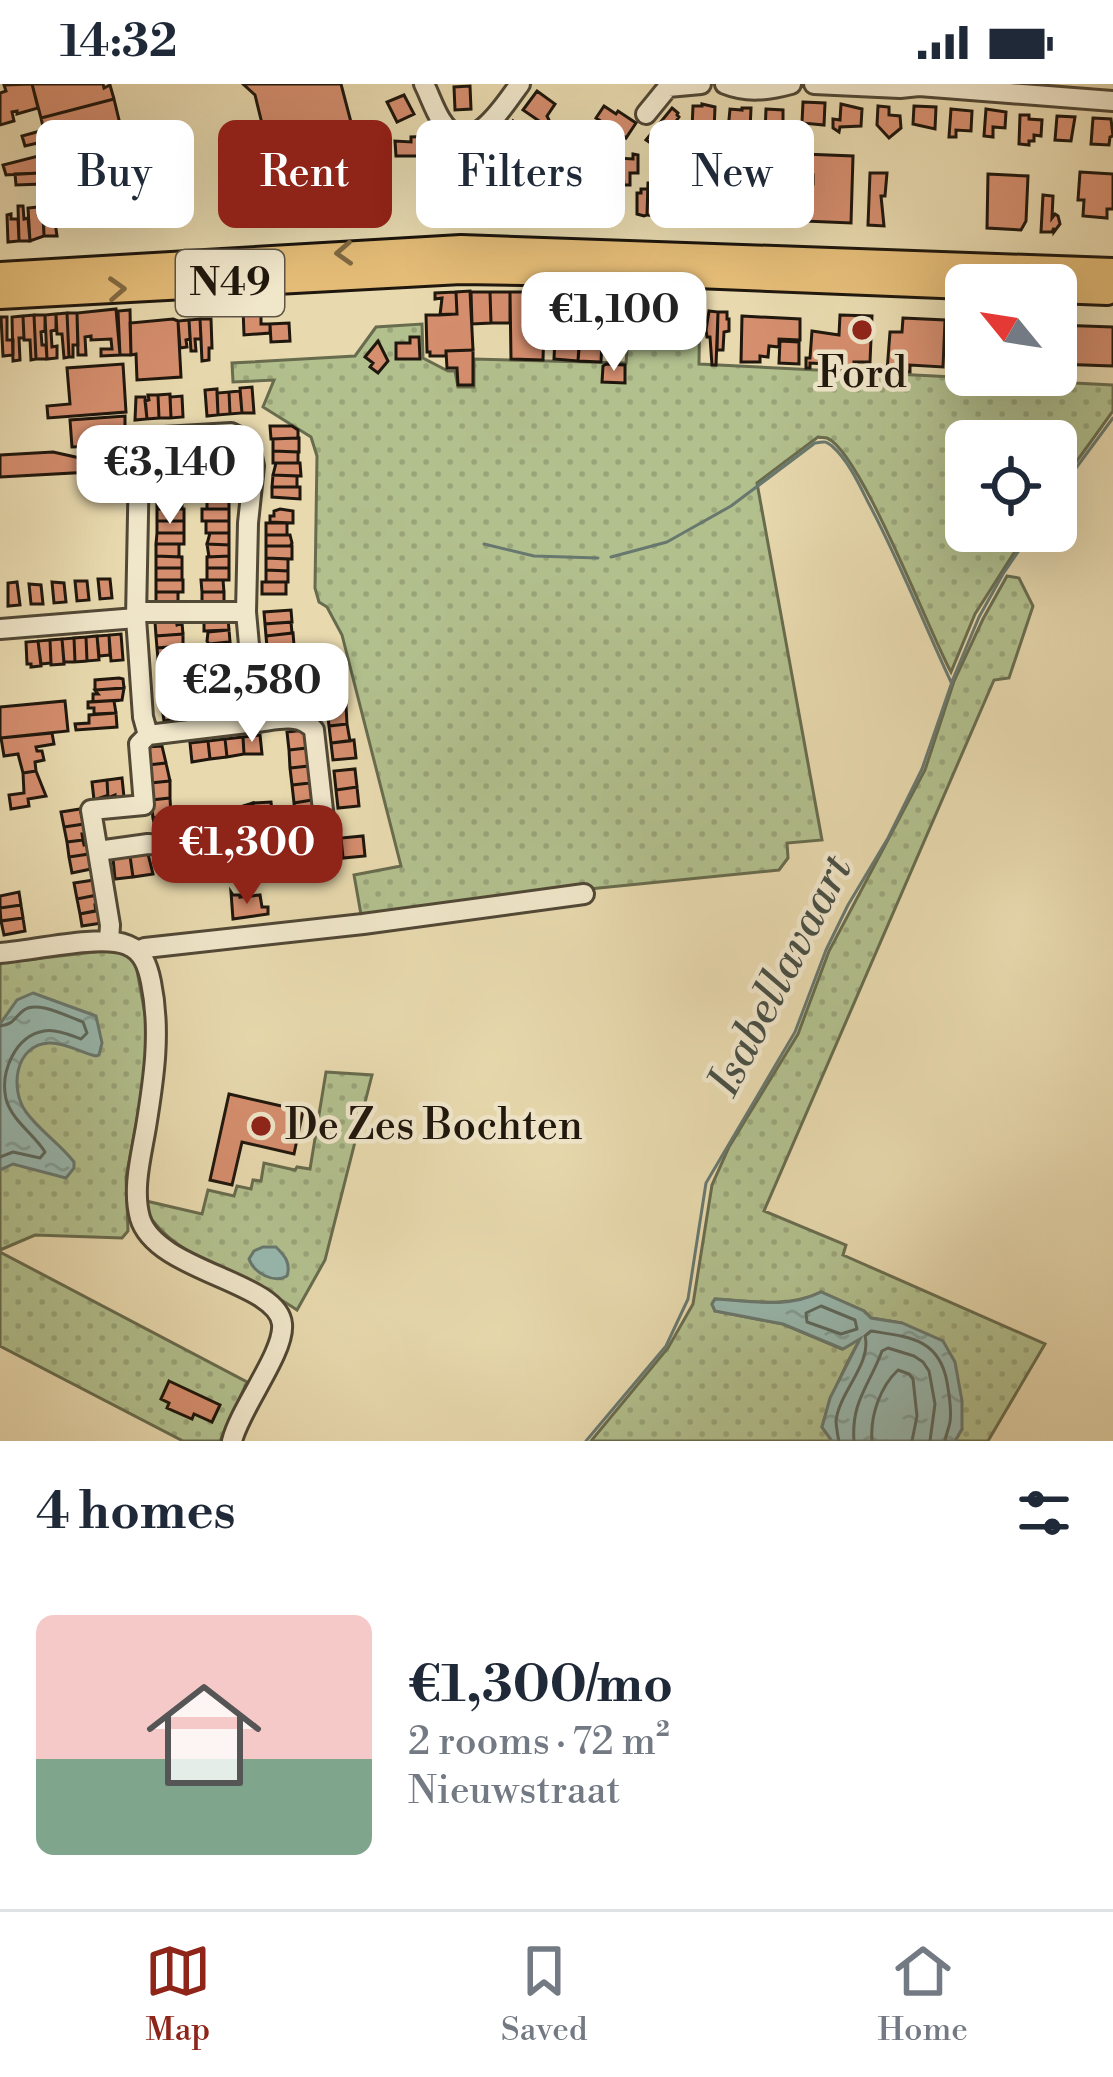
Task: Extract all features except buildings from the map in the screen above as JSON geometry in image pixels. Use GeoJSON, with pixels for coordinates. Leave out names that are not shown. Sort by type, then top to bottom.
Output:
{"type":"FeatureCollection","features":[{"type":"Feature","properties":{"kind":"main road","name":"N49"},"geometry":{"type":"LineString","coordinates":[[0,275],[461,248],[1112,281]]}},
{"type":"Feature","properties":{"kind":"main road","name":"N49"},"geometry":{"type":"LineString","coordinates":[[0,296],[460,271],[945,285]]}},
{"type":"Feature","properties":{"kind":"main road","name":"N49"},"geometry":{"type":"LineString","coordinates":[[1077,287],[1112,281]]}},
{"type":"Feature","properties":{"kind":"street"},"geometry":{"type":"LineString","coordinates":[[424,84],[445,126],[466,135],[487,128],[520,84]]}},
{"type":"Feature","properties":{"kind":"street"},"geometry":{"type":"LineString","coordinates":[[646,114],[668,87],[701,84]]}},
{"type":"Feature","properties":{"kind":"street"},"geometry":{"type":"LineString","coordinates":[[725,84],[769,91],[791,84]]}},
{"type":"Feature","properties":{"kind":"street"},"geometry":{"type":"LineString","coordinates":[[814,84],[962,86],[1113,101]]}},
{"type":"Feature","properties":{"kind":"street"},"geometry":{"type":"LineString","coordinates":[[148,735],[136,615],[138,469],[141,453],[151,441],[164,436],[231,433],[250,447],[254,466],[246,612],[256,722]]}},
{"type":"Feature","properties":{"kind":"street"},"geometry":{"type":"LineString","coordinates":[[0,629],[136,615],[246,612]]}},
{"type":"Feature","properties":{"kind":"street"},"geometry":{"type":"LineString","coordinates":[[98,851],[307,836],[319,830],[325,819],[310,723],[296,718],[148,735],[139,744],[148,844]]}},
{"type":"Feature","properties":{"kind":"street"},"geometry":{"type":"LineString","coordinates":[[109,941],[91,810],[144,805]]}},
{"type":"Feature","properties":{"kind":"street"},"geometry":{"type":"LineString","coordinates":[[137,951],[584,894]]}},
{"type":"Feature","properties":{"kind":"street"},"geometry":{"type":"LineString","coordinates":[[0,953],[109,941],[129,945],[147,967],[156,1017],[156,1059],[136,1185],[142,1226],[151,1240],[260,1297],[281,1317],[280,1338],[232,1441]]}},
{"type":"Feature","properties":{"kind":"green space"},"geometry":{"type":"Polygon","coordinates":[[[687,291],[700,291],[699,364],[945,376],[945,396],[1077,396],[1077,383],[1113,385],[1113,411],[1077,461],[1077,420],[945,420],[945,552],[1015,552],[975,614],[951,672],[875,508],[841,450],[818,437],[757,483],[822,840],[787,843],[788,858],[779,870],[589,889],[362,920],[354,875],[401,866],[342,635],[315,588],[317,456],[311,437],[263,407],[274,380],[233,382],[232,363],[355,356],[376,327],[422,324],[423,358],[455,371],[458,387],[474,387],[474,359],[626,363],[629,325],[684,327],[687,291]]]}},
{"type":"Feature","properties":{"kind":"green space"},"geometry":{"type":"Polygon","coordinates":[[[1007,576],[1019,578],[1033,606],[1009,678],[994,680],[764,1211],[846,1245],[843,1255],[1045,1344],[988,1441],[955,1441],[962,1429],[902,1323],[871,1318],[821,1292],[782,1302],[715,1299],[715,1311],[783,1324],[842,1349],[862,1336],[822,1427],[832,1441],[591,1441],[668,1348],[693,1304],[712,1185],[729,1147],[798,1034],[829,951],[925,770],[954,681],[1007,576]]]}},
{"type":"Feature","properties":{"kind":"green space"},"geometry":{"type":"Polygon","coordinates":[[[118,951],[136,965],[147,1025],[149,1057],[126,1177],[128,1231],[122,1238],[35,1235],[0,1250],[0,963],[118,951]]]}},
{"type":"Feature","properties":{"kind":"green space"},"geometry":{"type":"Polygon","coordinates":[[[326,1072],[372,1075],[325,1260],[297,1310],[182,1247],[153,1221],[147,1223],[146,1201],[202,1214],[208,1190],[234,1196],[237,1186],[251,1189],[253,1180],[261,1181],[264,1163],[310,1169],[326,1072]]]}},
{"type":"Feature","properties":{"kind":"green space"},"geometry":{"type":"Polygon","coordinates":[[[0,1252],[247,1382],[220,1441],[183,1441],[0,1346],[0,1252]]]}},
{"type":"Feature","properties":{"kind":"water"},"geometry":{"type":"Polygon","coordinates":[[[33,993],[96,1016],[102,1043],[96,1056],[61,1044],[37,1046],[18,1070],[18,1092],[26,1112],[74,1162],[66,1178],[13,1164],[0,1170],[0,1024],[17,1000],[33,993]]]}},
{"type":"Feature","properties":{"kind":"water"},"geometry":{"type":"Polygon","coordinates":[[[263,1247],[276,1247],[282,1254],[288,1263],[287,1276],[271,1278],[255,1269],[249,1259],[263,1247]]]}},
{"type":"Feature","properties":{"kind":"water"},"geometry":{"type":"Polygon","coordinates":[[[821,1292],[871,1318],[902,1323],[943,1341],[955,1362],[962,1401],[962,1429],[955,1441],[832,1441],[822,1427],[830,1398],[860,1339],[843,1349],[783,1324],[715,1311],[712,1304],[715,1299],[782,1302],[821,1292]]]}},
{"type":"Feature","properties":{"kind":"waterway","name":"Isabellavaart"},"geometry":{"type":"LineString","coordinates":[[1077,467],[1113,418]]}},
{"type":"Feature","properties":{"kind":"waterway"},"geometry":{"type":"LineString","coordinates":[[611,557],[667,542],[731,506],[815,443],[826,442],[843,458],[861,488],[951,682]]}},
{"type":"Feature","properties":{"kind":"waterway"},"geometry":{"type":"LineString","coordinates":[[484,544],[534,556],[598,558]]}},
{"type":"Feature","properties":{"kind":"waterway","name":"Isabellavaart"},"geometry":{"type":"LineString","coordinates":[[586,1441],[666,1346],[688,1299],[706,1183],[795,1032],[826,950],[922,769],[979,617],[1018,552]]}},
{"type":"Feature","properties":{"kind":"place","name":"Ford"},"geometry":{"type":"Point","coordinates":[862,330]}},
{"type":"Feature","properties":{"kind":"place","name":"De Zes Bochten"},"geometry":{"type":"Point","coordinates":[261,1126]}}]}
